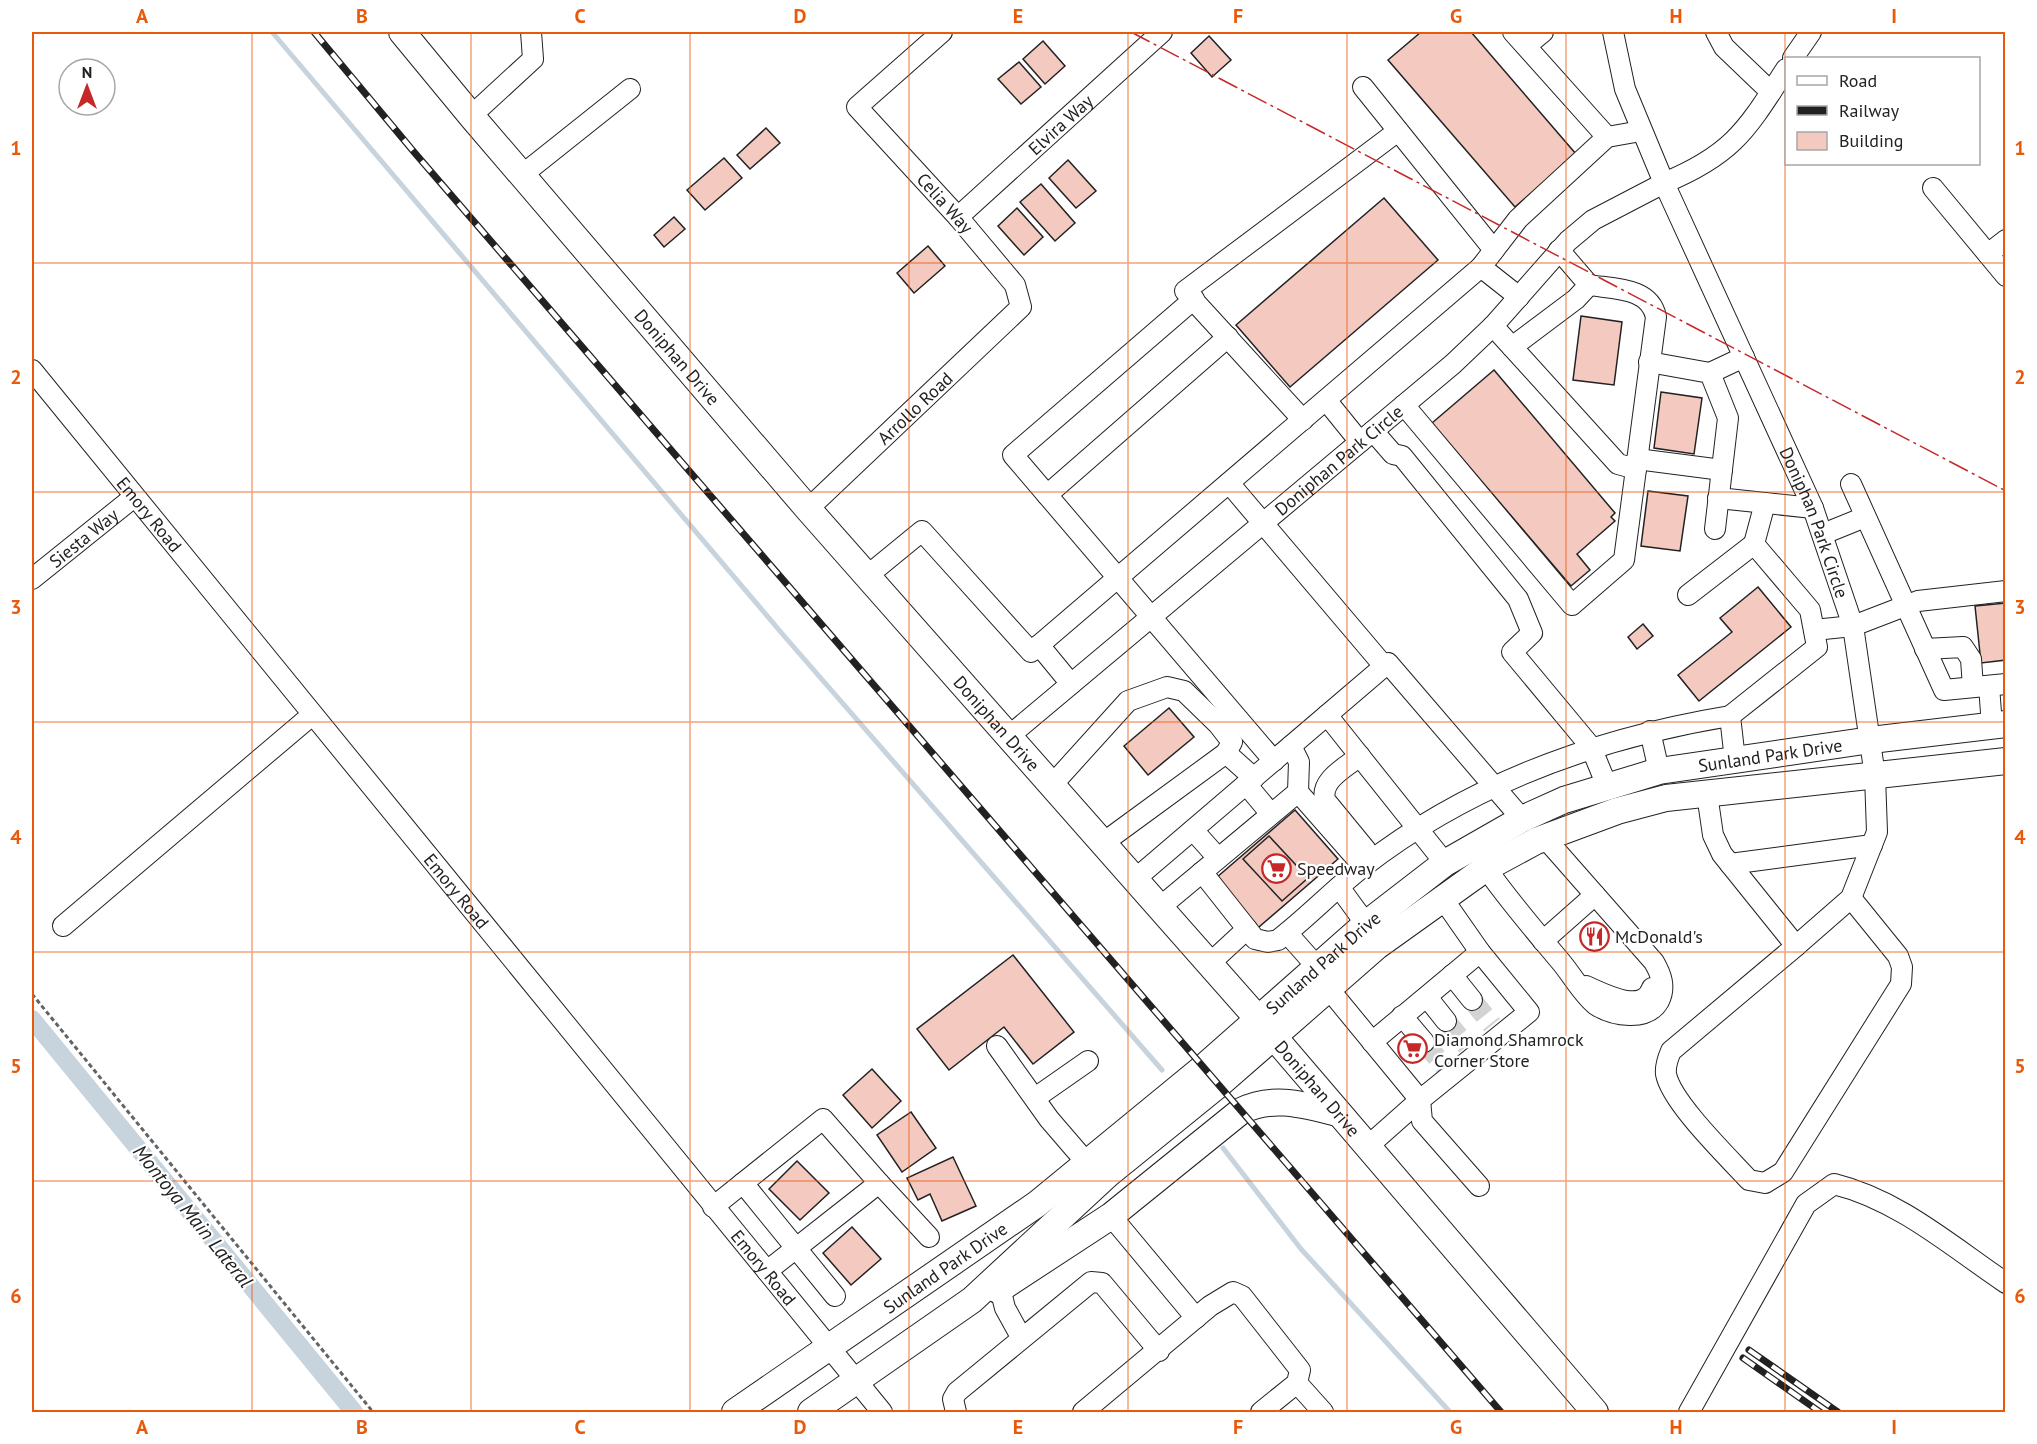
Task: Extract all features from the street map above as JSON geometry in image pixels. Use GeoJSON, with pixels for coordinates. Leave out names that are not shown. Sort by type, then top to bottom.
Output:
{"type":"FeatureCollection","features":[{"type":"Feature","properties":{"kind":"main road","name":"Doniphan Drive"},"geometry":{"type":"LineString","coordinates":[[402,32],[471,116],[808,509],[1208,965],[1274,1037],[1595,1413]]}},
{"type":"Feature","properties":{"kind":"main road","name":"Sunland Park Drive"},"geometry":{"type":"LineString","coordinates":[[998,1283],[1107,1175],[1274,1037],[1365,924],[1445,863],[1522,819],[1607,786],[1659,771],[1871,740],[1999,725]]}},
{"type":"Feature","properties":{"kind":"main road","name":"Sunland Park Drive"},"geometry":{"type":"LineString","coordinates":[[735,1413],[1037,1203],[1204,1067],[1256,1018],[1377,946],[1486,868],[1545,838],[1617,811],[1666,798],[2006,761]]}},
{"type":"Feature","properties":{"kind":"main road"},"geometry":{"type":"LineString","coordinates":[[811,1413],[972,1300],[1111,1216],[1241,1111],[1254,1105],[1281,1101],[1338,1113]]}},
{"type":"Feature","properties":{"kind":"street"},"geometry":{"type":"LineString","coordinates":[[471,116],[533,59],[531,32]]}},
{"type":"Feature","properties":{"kind":"street","name":"Celia Way"},"geometry":{"type":"LineString","coordinates":[[942,32],[857,107],[958,217],[1015,285],[1021,307]]}},
{"type":"Feature","properties":{"kind":"street","name":"Elvira Way"},"geometry":{"type":"LineString","coordinates":[[958,217],[1162,32]]}},
{"type":"Feature","properties":{"kind":"street"},"geometry":{"type":"LineString","coordinates":[[1543,32],[1520,39],[1607,137]]}},
{"type":"Feature","properties":{"kind":"street","name":"Doniphan Park Circle"},"geometry":{"type":"LineString","coordinates":[[1613,32],[1625,89],[1641,131],[1813,508],[1853,626],[1871,740],[1877,832],[1851,898]]}},
{"type":"Feature","properties":{"kind":"street"},"geometry":{"type":"LineString","coordinates":[[1716,32],[1724,47],[1771,92]]}},
{"type":"Feature","properties":{"kind":"street","name":"Doniphan Park Circle"},"geometry":{"type":"LineString","coordinates":[[1009,736],[1404,405],[1493,326],[1559,250],[1593,220],[1664,183],[1696,170],[1724,152],[1749,127],[1785,71]]}},
{"type":"Feature","properties":{"kind":"street"},"geometry":{"type":"LineString","coordinates":[[1362,87],[1494,250]]}},
{"type":"Feature","properties":{"kind":"street"},"geometry":{"type":"LineString","coordinates":[[522,174],[630,89]]}},
{"type":"Feature","properties":{"kind":"street"},"geometry":{"type":"LineString","coordinates":[[1303,420],[1185,291],[1398,131]]}},
{"type":"Feature","properties":{"kind":"street"},"geometry":{"type":"LineString","coordinates":[[867,576],[922,531],[1031,652],[1481,267],[1518,219],[1607,137],[1641,131]]}},
{"type":"Feature","properties":{"kind":"street"},"geometry":{"type":"LineString","coordinates":[[1934,188],[2006,276]]}},
{"type":"Feature","properties":{"kind":"street"},"geometry":{"type":"LineString","coordinates":[[1988,254],[2006,240]]}},
{"type":"Feature","properties":{"kind":"street"},"geometry":{"type":"LineString","coordinates":[[1404,405],[1572,605],[1624,560],[1656,317],[1654,308],[1641,294],[1589,285],[1559,250]]}},
{"type":"Feature","properties":{"kind":"street"},"geometry":{"type":"LineString","coordinates":[[1481,267],[1519,297]]}},
{"type":"Feature","properties":{"kind":"street"},"geometry":{"type":"LineString","coordinates":[[1512,347],[1576,299],[1589,285]]}},
{"type":"Feature","properties":{"kind":"street"},"geometry":{"type":"LineString","coordinates":[[1194,299],[1013,455],[1189,662],[1235,741],[1250,781],[1271,814]]}},
{"type":"Feature","properties":{"kind":"street","name":"Arrollo Road"},"geometry":{"type":"LineString","coordinates":[[808,509],[1021,307]]}},
{"type":"Feature","properties":{"kind":"street"},"geometry":{"type":"LineString","coordinates":[[1493,326],[1618,464],[1722,470]]}},
{"type":"Feature","properties":{"kind":"street"},"geometry":{"type":"LineString","coordinates":[[1047,495],[1227,337]]}},
{"type":"Feature","properties":{"kind":"street"},"geometry":{"type":"LineString","coordinates":[[1649,362],[1710,373],[1744,357]]}},
{"type":"Feature","properties":{"kind":"street","name":"Emory Road"},"geometry":{"type":"LineString","coordinates":[[32,370],[713,1207],[830,1346],[882,1413]]}},
{"type":"Feature","properties":{"kind":"street"},"geometry":{"type":"LineString","coordinates":[[1710,373],[1728,418],[1715,529]]}},
{"type":"Feature","properties":{"kind":"street"},"geometry":{"type":"LineString","coordinates":[[1326,400],[1366,436],[1393,454],[1402,456],[1518,599],[1532,633],[1512,652],[1591,747],[1607,786]]}},
{"type":"Feature","properties":{"kind":"street"},"geometry":{"type":"LineString","coordinates":[[1229,483],[1384,666]]}},
{"type":"Feature","properties":{"kind":"street"},"geometry":{"type":"LineString","coordinates":[[1851,484],[1904,606],[1944,690],[1989,686]]}},
{"type":"Feature","properties":{"kind":"street","name":"Siesta Way"},"geometry":{"type":"LineString","coordinates":[[32,579],[134,497]]}},
{"type":"Feature","properties":{"kind":"street"},"geometry":{"type":"LineString","coordinates":[[1719,498],[1813,508]]}},
{"type":"Feature","properties":{"kind":"street"},"geometry":{"type":"LineString","coordinates":[[1688,595],[1754,544],[1765,503]]}},
{"type":"Feature","properties":{"kind":"street"},"geometry":{"type":"LineString","coordinates":[[1823,534],[1865,517]]}},
{"type":"Feature","properties":{"kind":"street"},"geometry":{"type":"LineString","coordinates":[[1202,872],[1255,939],[1278,940],[1368,863],[1419,827],[1495,785],[1591,747],[1650,731],[1730,716],[1817,647],[1810,610],[1754,544]]}},
{"type":"Feature","properties":{"kind":"street"},"geometry":{"type":"LineString","coordinates":[[1814,630],[1853,626],[1918,601],[2006,591]]}},
{"type":"Feature","properties":{"kind":"street"},"geometry":{"type":"LineString","coordinates":[[1039,645],[1071,684]]}},
{"type":"Feature","properties":{"kind":"street"},"geometry":{"type":"LineString","coordinates":[[1925,649],[1963,647],[1989,686],[1999,725]]}},
{"type":"Feature","properties":{"kind":"street"},"geometry":{"type":"LineString","coordinates":[[1167,687],[1172,678],[1189,662]]}},
{"type":"Feature","properties":{"kind":"street"},"geometry":{"type":"LineString","coordinates":[[1134,880],[1388,663],[1522,819]]}},
{"type":"Feature","properties":{"kind":"street"},"geometry":{"type":"LineString","coordinates":[[1052,785],[1128,701],[1167,687],[1184,691],[1235,741],[1274,761]]}},
{"type":"Feature","properties":{"kind":"street"},"geometry":{"type":"LineString","coordinates":[[63,926],[312,715]]}},
{"type":"Feature","properties":{"kind":"street"},"geometry":{"type":"LineString","coordinates":[[1327,715],[1419,827],[1445,863]]}},
{"type":"Feature","properties":{"kind":"street"},"geometry":{"type":"LineString","coordinates":[[1730,716],[1735,760]]}},
{"type":"Feature","properties":{"kind":"street"},"geometry":{"type":"LineString","coordinates":[[1650,731],[1659,771]]}},
{"type":"Feature","properties":{"kind":"street"},"geometry":{"type":"LineString","coordinates":[[1103,843],[1235,741]]}},
{"type":"Feature","properties":{"kind":"street"},"geometry":{"type":"LineString","coordinates":[[1291,746],[1299,762],[1298,792],[1368,863]]}},
{"type":"Feature","properties":{"kind":"street"},"geometry":{"type":"LineString","coordinates":[[1360,756],[1326,783],[1323,794],[1324,800],[1368,863]]}},
{"type":"Feature","properties":{"kind":"street"},"geometry":{"type":"LineString","coordinates":[[1159,908],[1298,792]]}},
{"type":"Feature","properties":{"kind":"street"},"geometry":{"type":"LineString","coordinates":[[1707,794],[1713,836],[1730,864],[1796,946]]}},
{"type":"Feature","properties":{"kind":"street"},"geometry":{"type":"LineString","coordinates":[[1193,830],[1218,858]]}},
{"type":"Feature","properties":{"kind":"street"},"geometry":{"type":"LineString","coordinates":[[1486,868],[1517,912],[1595,1004],[1615,1014],[1634,1015],[1657,1004],[1663,987],[1659,970],[1641,944],[1545,838]]}},
{"type":"Feature","properties":{"kind":"street"},"geometry":{"type":"LineString","coordinates":[[1730,864],[1872,845]]}},
{"type":"Feature","properties":{"kind":"street"},"geometry":{"type":"LineString","coordinates":[[1339,887],[1365,924]]}},
{"type":"Feature","properties":{"kind":"street"},"geometry":{"type":"LineString","coordinates":[[1543,941],[1595,895]]}},
{"type":"Feature","properties":{"kind":"street"},"geometry":{"type":"LineString","coordinates":[[1851,898],[1898,956],[1902,967],[1901,984],[1783,1172],[1765,1183],[1749,1180],[1675,1097],[1666,1074],[1667,1061],[1671,1051],[1796,946],[1851,898]]}},
{"type":"Feature","properties":{"kind":"street"},"geometry":{"type":"LineString","coordinates":[[1367,1147],[1420,1100],[1448,1070],[1496,1030],[1529,1012],[1480,952],[1443,899]]}},
{"type":"Feature","properties":{"kind":"street"},"geometry":{"type":"LineString","coordinates":[[1208,965],[1247,929]]}},
{"type":"Feature","properties":{"kind":"street"},"geometry":{"type":"LineString","coordinates":[[1287,933],[1420,1100],[1422,1121],[1479,1186]]}},
{"type":"Feature","properties":{"kind":"street"},"geometry":{"type":"LineString","coordinates":[[1372,1042],[1480,952]]}},
{"type":"Feature","properties":{"kind":"street"},"geometry":{"type":"LineString","coordinates":[[1452,975],[1472,1000]]}},
{"type":"Feature","properties":{"kind":"street"},"geometry":{"type":"LineString","coordinates":[[1427,997],[1446,1021]]}},
{"type":"Feature","properties":{"kind":"street"},"geometry":{"type":"LineString","coordinates":[[1402,1016],[1424,1042]]}},
{"type":"Feature","properties":{"kind":"street"},"geometry":{"type":"LineString","coordinates":[[998,1046],[1035,1098],[1086,1162]]}},
{"type":"Feature","properties":{"kind":"street"},"geometry":{"type":"LineString","coordinates":[[1035,1098],[1089,1061]]}},
{"type":"Feature","properties":{"kind":"street"},"geometry":{"type":"LineString","coordinates":[[713,1207],[823,1119],[929,1237]]}},
{"type":"Feature","properties":{"kind":"street"},"geometry":{"type":"LineString","coordinates":[[743,1183],[835,1296]]}},
{"type":"Feature","properties":{"kind":"street"},"geometry":{"type":"LineString","coordinates":[[767,1271],[879,1183]]}},
{"type":"Feature","properties":{"kind":"street"},"geometry":{"type":"LineString","coordinates":[[1689,1413],[1806,1204],[1834,1184],[1864,1191],[1900,1210],[2006,1283]]}},
{"type":"Feature","properties":{"kind":"street"},"geometry":{"type":"LineString","coordinates":[[1111,1216],[1196,1318]]}},
{"type":"Feature","properties":{"kind":"street"},"geometry":{"type":"LineString","coordinates":[[956,1413],[953,1399],[957,1392],[1021,1337],[1091,1282],[1102,1283],[1159,1351]]}},
{"type":"Feature","properties":{"kind":"street"},"geometry":{"type":"LineString","coordinates":[[998,1283],[1005,1308],[1021,1337]]}},
{"type":"Feature","properties":{"kind":"street"},"geometry":{"type":"LineString","coordinates":[[1083,1413],[1224,1295],[1233,1292],[1242,1296],[1296,1364],[1300,1376],[1297,1383],[1261,1413]]}},
{"type":"Feature","properties":{"kind":"street"},"geometry":{"type":"LineString","coordinates":[[1297,1383],[1323,1413]]}},
{"type":"Feature","properties":{"kind":"path"},"geometry":{"type":"LineString","coordinates":[[32,994],[373,1413]]}},
{"type":"Feature","properties":{"kind":"building"},"geometry":{"type":"Polygon","coordinates":[[[1421,32],[1471,32],[1576,154],[1515,207],[1388,60],[1421,32]]]}},
{"type":"Feature","properties":{"kind":"building"},"geometry":{"type":"Polygon","coordinates":[[[1209,36],[1231,60],[1212,77],[1191,53],[1209,36]]]}},
{"type":"Feature","properties":{"kind":"building"},"geometry":{"type":"Polygon","coordinates":[[[1043,41],[1065,66],[1045,84],[1023,59],[1043,41]]]}},
{"type":"Feature","properties":{"kind":"building"},"geometry":{"type":"Polygon","coordinates":[[[1019,62],[1041,87],[1021,104],[998,79],[1019,62]]]}},
{"type":"Feature","properties":{"kind":"building"},"geometry":{"type":"Polygon","coordinates":[[[766,128],[780,143],[750,169],[737,155],[766,128]]]}},
{"type":"Feature","properties":{"kind":"building"},"geometry":{"type":"Polygon","coordinates":[[[724,158],[742,178],[705,210],[687,190],[724,158]]]}},
{"type":"Feature","properties":{"kind":"building"},"geometry":{"type":"Polygon","coordinates":[[[1068,160],[1096,191],[1076,208],[1049,178],[1068,160]]]}},
{"type":"Feature","properties":{"kind":"building"},"geometry":{"type":"Polygon","coordinates":[[[1041,184],[1075,223],[1055,241],[1020,202],[1041,184]]]}},
{"type":"Feature","properties":{"kind":"building"},"geometry":{"type":"Polygon","coordinates":[[[1384,198],[1438,260],[1290,387],[1236,325],[1384,198]]]}},
{"type":"Feature","properties":{"kind":"building"},"geometry":{"type":"Polygon","coordinates":[[[1017,208],[1043,237],[1024,255],[998,226],[1017,208]]]}},
{"type":"Feature","properties":{"kind":"building"},"geometry":{"type":"Polygon","coordinates":[[[674,217],[685,229],[664,247],[654,235],[674,217]]]}},
{"type":"Feature","properties":{"kind":"building"},"geometry":{"type":"Polygon","coordinates":[[[928,246],[945,266],[914,293],[897,273],[928,246]]]}},
{"type":"Feature","properties":{"kind":"building"},"geometry":{"type":"Polygon","coordinates":[[[1581,316],[1622,322],[1614,385],[1573,380],[1581,316]]]}},
{"type":"Feature","properties":{"kind":"building"},"geometry":{"type":"Polygon","coordinates":[[[1494,370],[1615,513],[1611,517],[1615,521],[1577,554],[1590,570],[1571,586],[1432,423],[1494,370]]]}},
{"type":"Feature","properties":{"kind":"building"},"geometry":{"type":"Polygon","coordinates":[[[1661,392],[1702,398],[1694,454],[1654,448],[1661,392]]]}},
{"type":"Feature","properties":{"kind":"building"},"geometry":{"type":"Polygon","coordinates":[[[1648,491],[1688,496],[1680,551],[1641,546],[1648,491]]]}},
{"type":"Feature","properties":{"kind":"building"},"geometry":{"type":"Polygon","coordinates":[[[1758,587],[1791,627],[1699,701],[1678,675],[1732,632],[1720,618],[1758,587]]]}},
{"type":"Feature","properties":{"kind":"building"},"geometry":{"type":"Polygon","coordinates":[[[2006,603],[2006,660],[1981,663],[1975,606],[2006,603]]]}},
{"type":"Feature","properties":{"kind":"building"},"geometry":{"type":"Polygon","coordinates":[[[1643,624],[1653,636],[1637,649],[1628,637],[1643,624]]]}},
{"type":"Feature","properties":{"kind":"building"},"geometry":{"type":"Polygon","coordinates":[[[1169,708],[1194,737],[1148,775],[1124,746],[1169,708]]]}},
{"type":"Feature","properties":{"kind":"building"},"geometry":{"type":"Polygon","coordinates":[[[1295,810],[1338,859],[1252,933],[1209,884],[1295,810]]]}},
{"type":"Feature","properties":{"kind":"building"},"geometry":{"type":"Polygon","coordinates":[[[1269,836],[1308,878],[1282,901],[1243,859],[1269,836]]]}},
{"type":"Feature","properties":{"kind":"building"},"geometry":{"type":"Polygon","coordinates":[[[1013,955],[1074,1032],[1033,1064],[1004,1027],[949,1070],[917,1029],[1013,955]]]}},
{"type":"Feature","properties":{"kind":"building"},"geometry":{"type":"Polygon","coordinates":[[[872,1069],[901,1101],[872,1128],[843,1095],[872,1069]]]}},
{"type":"Feature","properties":{"kind":"building"},"geometry":{"type":"Polygon","coordinates":[[[911,1112],[936,1148],[902,1172],[877,1135],[911,1112]]]}},
{"type":"Feature","properties":{"kind":"building"},"geometry":{"type":"Polygon","coordinates":[[[953,1157],[976,1206],[942,1221],[930,1194],[918,1200],[907,1178],[953,1157]]]}},
{"type":"Feature","properties":{"kind":"building"},"geometry":{"type":"Polygon","coordinates":[[[797,1161],[829,1193],[800,1220],[769,1189],[797,1161]]]}},
{"type":"Feature","properties":{"kind":"building"},"geometry":{"type":"Polygon","coordinates":[[[852,1227],[881,1259],[851,1285],[823,1253],[852,1227]]]}},
{"type":"Feature","properties":{"kind":"waterway"},"geometry":{"type":"LineString","coordinates":[[272,32],[785,637],[1162,1070]]}},
{"type":"Feature","properties":{"kind":"waterway","name":"Montoya Main Lateral"},"geometry":{"type":"LineString","coordinates":[[32,1019],[354,1412]]}},
{"type":"Feature","properties":{"kind":"waterway"},"geometry":{"type":"LineString","coordinates":[[1223,1148],[1301,1249],[1450,1412]]}},
{"type":"Feature","properties":{"kind":"tunnel"},"geometry":{"type":"LineString","coordinates":[[1472,1000],[1492,1025]]}},
{"type":"Feature","properties":{"kind":"tunnel"},"geometry":{"type":"LineString","coordinates":[[1446,1021],[1467,1046]]}},
{"type":"Feature","properties":{"kind":"tunnel"},"geometry":{"type":"LineString","coordinates":[[1424,1042],[1445,1067]]}},
{"type":"Feature","properties":{"kind":"railway"},"geometry":{"type":"LineString","coordinates":[[314,32],[414,152],[1501,1412]]}},
{"type":"Feature","properties":{"kind":"railway"},"geometry":{"type":"LineString","coordinates":[[1749,1350],[1838,1412]]}},
{"type":"Feature","properties":{"kind":"railway"},"geometry":{"type":"LineString","coordinates":[[1743,1358],[1820,1412]]}},
{"type":"Feature","properties":{"kind":"power"},"geometry":{"type":"LineString","coordinates":[[1131,32],[2006,491]]}},
{"type":"Feature","properties":{"kind":"place","name":"Speedway"},"geometry":{"type":"Point","coordinates":[1276,868]}},
{"type":"Feature","properties":{"kind":"place","name":"McDonald's"},"geometry":{"type":"Point","coordinates":[1594,936]}},
{"type":"Feature","properties":{"kind":"place","name":"Diamond Shamrock Corner Store"},"geometry":{"type":"Point","coordinates":[1413,1049]}}]}
